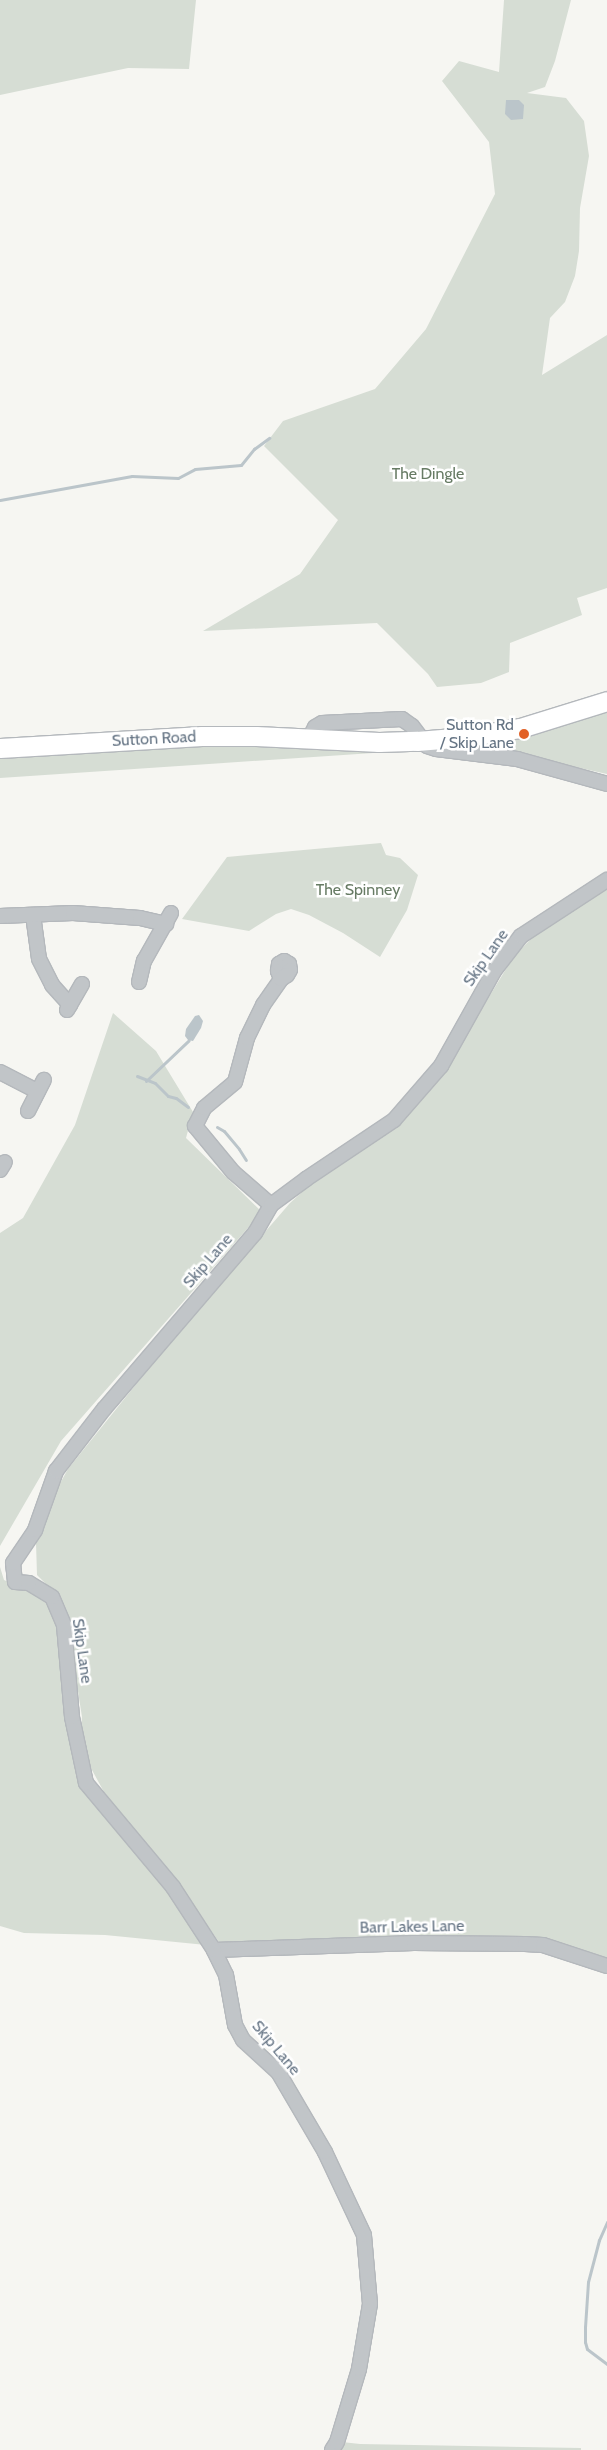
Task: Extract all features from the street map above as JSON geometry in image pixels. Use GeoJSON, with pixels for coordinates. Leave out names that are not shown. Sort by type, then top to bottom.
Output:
{"type":"FeatureCollection","features":[{"type":"Feature","properties":{"kind":"main road","name":"Sutton Road"},"geometry":{"type":"LineString","coordinates":[[0,748],[202,736],[256,736],[379,742],[424,740],[497,732],[556,718],[607,701]]}},
{"type":"Feature","properties":{"kind":"street"},"geometry":{"type":"LineString","coordinates":[[493,755],[497,732]]}},
{"type":"Feature","properties":{"kind":"street"},"geometry":{"type":"LineString","coordinates":[[424,740],[427,746],[436,749],[517,759],[607,784]]}},
{"type":"Feature","properties":{"kind":"street","name":"Skip Lane"},"geometry":{"type":"LineString","coordinates":[[332,2450],[337,2442],[359,2369],[370,2304],[364,2235],[325,2152],[278,2072],[243,2040],[235,2025],[226,1975],[214,1950],[173,1887],[86,1783],[72,1717],[64,1625],[52,1597],[29,1584],[14,1582],[13,1563],[35,1530],[56,1471],[104,1408],[255,1233],[271,1205],[306,1178],[394,1120],[441,1066],[494,971],[521,936],[607,880]]}},
{"type":"Feature","properties":{"kind":"street"},"geometry":{"type":"LineString","coordinates":[[0,916],[74,912],[169,918],[144,961],[139,982]]}},
{"type":"Feature","properties":{"kind":"street"},"geometry":{"type":"LineString","coordinates":[[33,915],[40,959],[52,985],[69,1008],[82,984]]}},
{"type":"Feature","properties":{"kind":"street"},"geometry":{"type":"LineString","coordinates":[[271,1205],[232,1172],[195,1126],[204,1108],[235,1082],[247,1038],[263,1005],[281,979]]}},
{"type":"Feature","properties":{"kind":"street"},"geometry":{"type":"LineString","coordinates":[[0,1072],[40,1085],[28,1111]]}},
{"type":"Feature","properties":{"kind":"street","name":"Barr Lakes Lane"},"geometry":{"type":"LineString","coordinates":[[214,1950],[414,1943],[525,1944],[543,1945],[607,1966]]}},
{"type":"Feature","properties":{"kind":"green space"},"geometry":{"type":"Polygon","coordinates":[[[0,0],[196,0],[189,69],[128,68],[0,95],[0,0]]]}},
{"type":"Feature","properties":{"kind":"green space","name":"The Dingle"},"geometry":{"type":"Polygon","coordinates":[[[504,0],[571,0],[555,61],[545,87],[527,93],[566,98],[584,121],[589,156],[580,208],[579,251],[575,276],[565,302],[550,318],[542,375],[607,335],[607,588],[577,598],[582,615],[510,643],[509,672],[481,683],[437,687],[428,674],[377,623],[203,631],[300,574],[338,520],[264,446],[283,421],[375,389],[426,329],[495,194],[489,142],[442,81],[459,61],[499,72],[504,0]]]}},
{"type":"Feature","properties":{"kind":"green space"},"geometry":{"type":"Polygon","coordinates":[[[607,707],[607,774],[508,752],[503,743],[504,740],[607,707]]]}},
{"type":"Feature","properties":{"kind":"green space"},"geometry":{"type":"Polygon","coordinates":[[[255,740],[373,753],[0,778],[0,752],[255,740]]]}},
{"type":"Feature","properties":{"kind":"green space","name":"The Spinney"},"geometry":{"type":"Polygon","coordinates":[[[381,843],[386,855],[400,858],[418,875],[407,910],[380,957],[343,933],[309,915],[291,909],[276,914],[249,931],[182,919],[227,857],[381,843]]]}},
{"type":"Feature","properties":{"kind":"green space"},"geometry":{"type":"Polygon","coordinates":[[[607,889],[607,1960],[544,1941],[221,1945],[177,1882],[104,1792],[80,1748],[82,1717],[68,1628],[56,1594],[37,1575],[36,1543],[43,1514],[68,1469],[170,1342],[290,1203],[321,1175],[403,1120],[451,1059],[514,956],[534,936],[607,889]]]}},
{"type":"Feature","properties":{"kind":"green space"},"geometry":{"type":"Polygon","coordinates":[[[113,1013],[156,1051],[193,1112],[186,1138],[262,1212],[61,1441],[0,1546],[0,1233],[23,1218],[75,1125],[113,1013]]]}},
{"type":"Feature","properties":{"kind":"green space"},"geometry":{"type":"Polygon","coordinates":[[[0,1567],[4,1580],[47,1599],[59,1626],[81,1780],[169,1889],[206,1945],[105,1935],[24,1933],[0,1926],[0,1567]]]}},
{"type":"Feature","properties":{"kind":"green space"},"geometry":{"type":"Polygon","coordinates":[[[342,2442],[360,2444],[581,2448],[581,2450],[337,2450],[342,2442]]]}},
{"type":"Feature","properties":{"kind":"shaded area"},"geometry":{"type":"Polygon","coordinates":[[[506,100],[519,100],[524,105],[523,119],[511,120],[505,114],[506,100]]]}},
{"type":"Feature","properties":{"kind":"shaded area"},"geometry":{"type":"Polygon","coordinates":[[[199,1015],[203,1021],[201,1028],[193,1041],[188,1040],[185,1036],[186,1029],[195,1016],[199,1015]]]}},
{"type":"Feature","properties":{"kind":"waterway"},"geometry":{"type":"LineString","coordinates":[[0,500],[132,476],[178,478],[195,469],[241,465],[254,449],[269,438]]}},
{"type":"Feature","properties":{"kind":"waterway"},"geometry":{"type":"LineString","coordinates":[[146,1081],[189,1040]]}},
{"type":"Feature","properties":{"kind":"waterway"},"geometry":{"type":"LineString","coordinates":[[137,1076],[155,1083],[168,1096],[176,1098],[188,1107]]}},
{"type":"Feature","properties":{"kind":"waterway"},"geometry":{"type":"LineString","coordinates":[[217,1127],[224,1131],[246,1160]]}},
{"type":"Feature","properties":{"kind":"waterway"},"geometry":{"type":"LineString","coordinates":[[607,2222],[599,2240],[588,2282],[585,2327],[587,2349],[607,2364]]}},
{"type":"Feature","properties":{"kind":"place","name":"Sutton Rd / Skip Lane"},"geometry":{"type":"Point","coordinates":[524,734]}}]}
